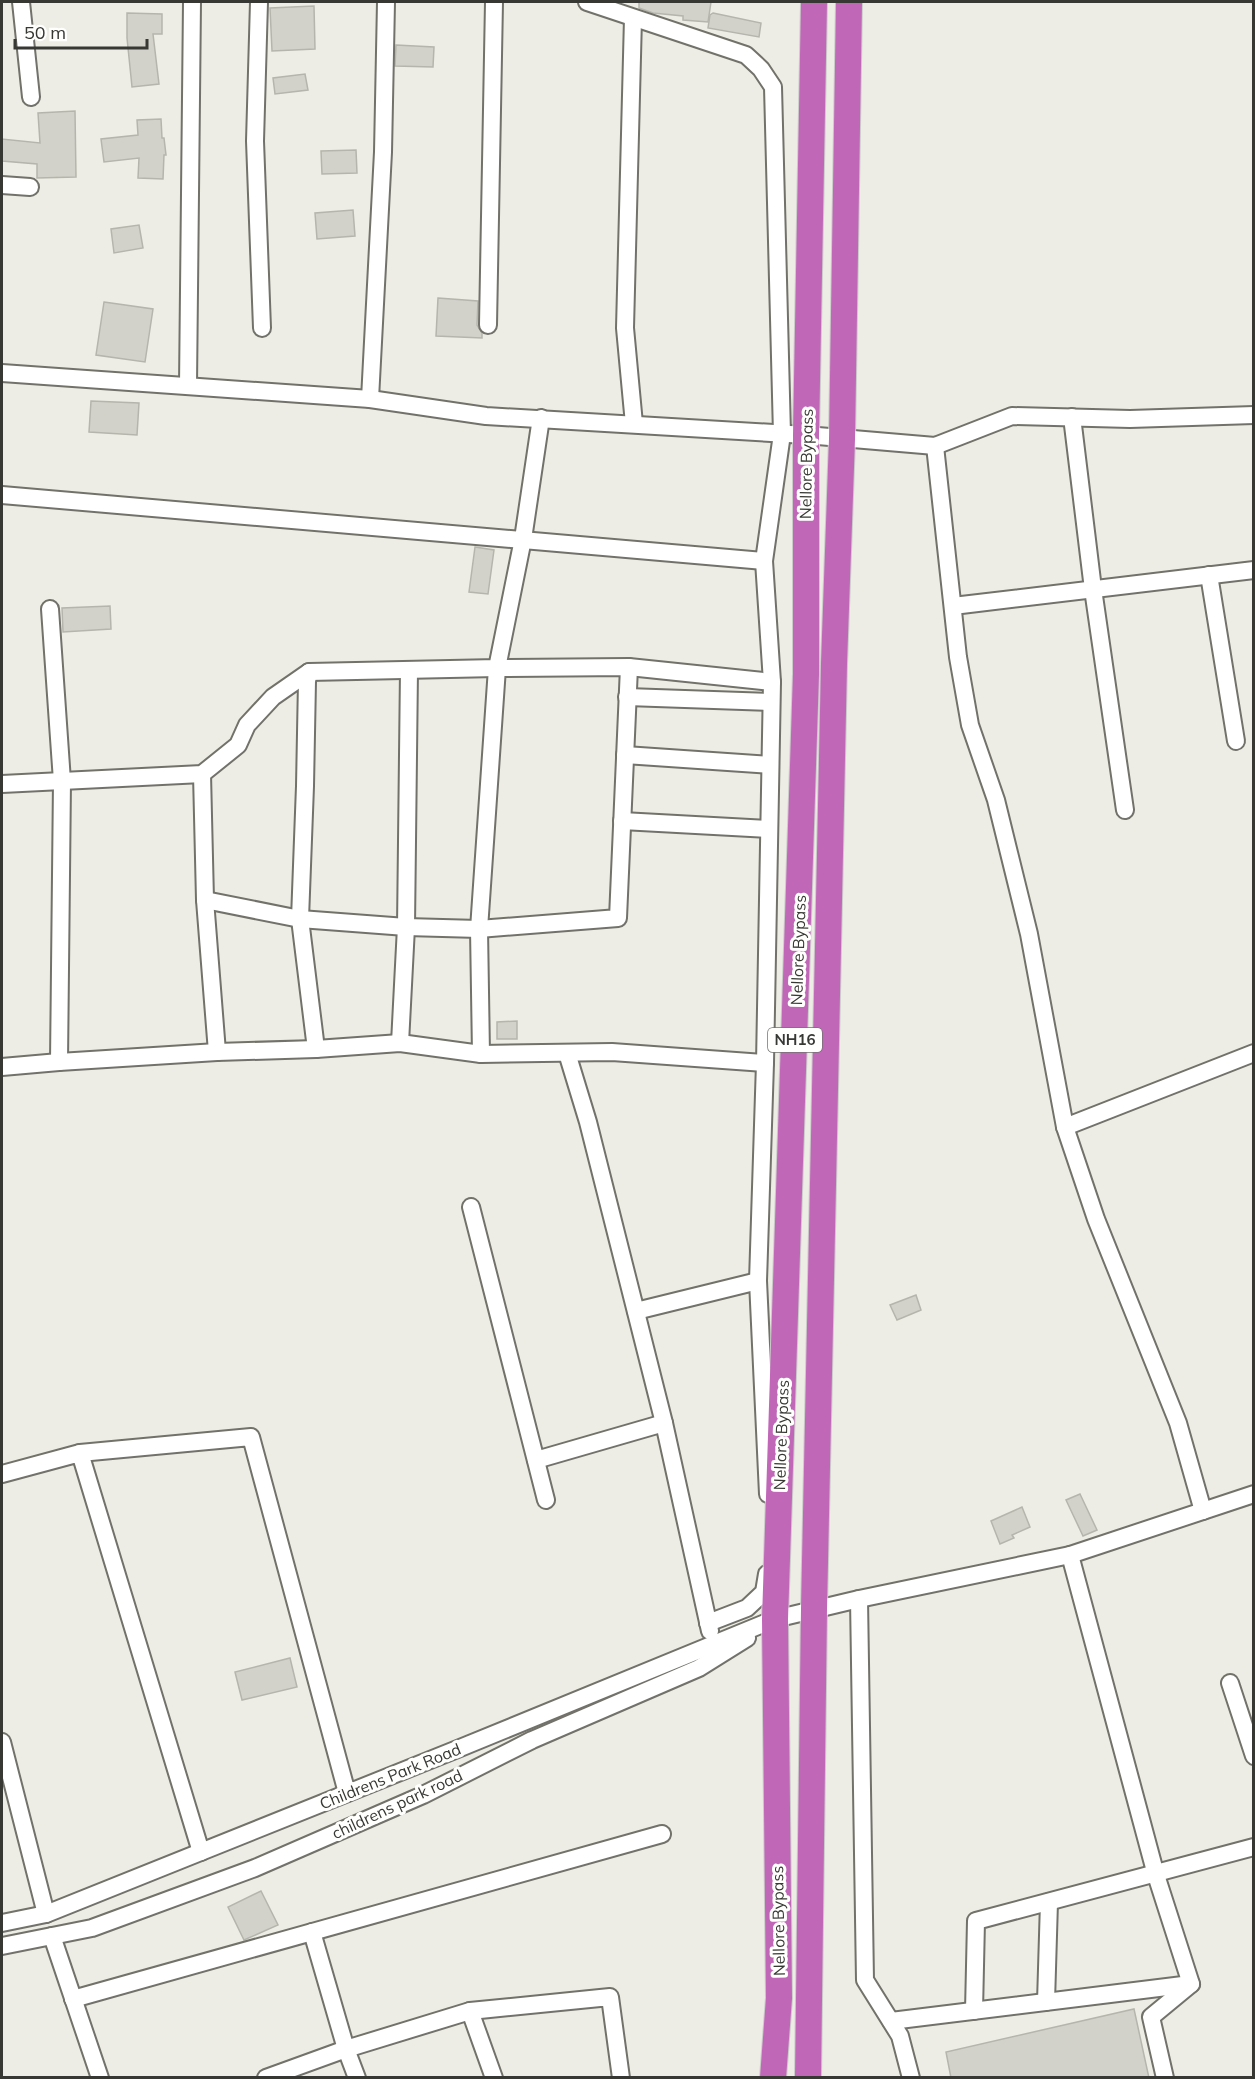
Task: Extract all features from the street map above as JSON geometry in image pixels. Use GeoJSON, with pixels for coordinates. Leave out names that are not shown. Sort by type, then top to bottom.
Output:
{"type":"FeatureCollection","features":[{"type":"Feature","properties":{"kind":"highway","name":"Nellore Bypass"},"geometry":{"type":"LineString","coordinates":[[773,2078],[779,1998],[775,1619],[806,686],[794,434],[814,2]]}},
{"type":"Feature","properties":{"kind":"highway","name":"Nellore Bypass"},"geometry":{"type":"LineString","coordinates":[[808,2078],[814,1609],[834,664],[842,439],[849,2]]}},
{"type":"Feature","properties":{"kind":"street"},"geometry":{"type":"LineString","coordinates":[[21,2],[31,97]]}},
{"type":"Feature","properties":{"kind":"street"},"geometry":{"type":"LineString","coordinates":[[188,386],[192,2]]}},
{"type":"Feature","properties":{"kind":"street"},"geometry":{"type":"LineString","coordinates":[[259,2],[255,141],[262,328]]}},
{"type":"Feature","properties":{"kind":"street"},"geometry":{"type":"LineString","coordinates":[[370,399],[383,152],[386,2]]}},
{"type":"Feature","properties":{"kind":"street"},"geometry":{"type":"LineString","coordinates":[[488,325],[494,2]]}},
{"type":"Feature","properties":{"kind":"street"},"geometry":{"type":"LineString","coordinates":[[587,2],[746,55],[761,69],[773,87],[794,434],[764,561],[772,682],[765,1063],[758,1281],[771,1548],[764,1592],[747,1608],[708,1623]]}},
{"type":"Feature","properties":{"kind":"street"},"geometry":{"type":"LineString","coordinates":[[633,18],[625,328],[634,424]]}},
{"type":"Feature","properties":{"kind":"street"},"geometry":{"type":"LineString","coordinates":[[2,185],[30,187]]}},
{"type":"Feature","properties":{"kind":"street"},"geometry":{"type":"LineString","coordinates":[[2,373],[486,407],[542,418],[794,434],[935,446],[1012,416],[1130,418],[1254,415]]}},
{"type":"Feature","properties":{"kind":"street"},"geometry":{"type":"LineString","coordinates":[[1072,417],[1093,589],[1125,810]]}},
{"type":"Feature","properties":{"kind":"street"},"geometry":{"type":"LineString","coordinates":[[481,1054],[479,929],[497,668],[524,539],[542,418]]}},
{"type":"Feature","properties":{"kind":"street"},"geometry":{"type":"LineString","coordinates":[[935,446],[958,657],[970,725],[996,800],[1029,934],[1065,1126],[1096,1219],[1178,1423],[1203,1511]]}},
{"type":"Feature","properties":{"kind":"street"},"geometry":{"type":"LineString","coordinates":[[2,495],[764,561]]}},
{"type":"Feature","properties":{"kind":"street"},"geometry":{"type":"LineString","coordinates":[[953,606],[1254,570]]}},
{"type":"Feature","properties":{"kind":"street"},"geometry":{"type":"LineString","coordinates":[[1209,575],[1236,741]]}},
{"type":"Feature","properties":{"kind":"street"},"geometry":{"type":"LineString","coordinates":[[50,609],[62,781],[59,1062]]}},
{"type":"Feature","properties":{"kind":"street"},"geometry":{"type":"LineString","coordinates":[[2,784],[202,774],[238,745],[247,726],[273,697],[309,672],[629,667],[772,682]]}},
{"type":"Feature","properties":{"kind":"street"},"geometry":{"type":"LineString","coordinates":[[205,900],[300,919],[406,927],[479,929],[618,918],[629,667]]}},
{"type":"Feature","properties":{"kind":"street"},"geometry":{"type":"LineString","coordinates":[[400,1043],[406,927],[409,670]]}},
{"type":"Feature","properties":{"kind":"street"},"geometry":{"type":"LineString","coordinates":[[309,672],[300,919],[315,1049]]}},
{"type":"Feature","properties":{"kind":"street"},"geometry":{"type":"LineString","coordinates":[[627,697],[771,702]]}},
{"type":"Feature","properties":{"kind":"street"},"geometry":{"type":"LineString","coordinates":[[625,755],[770,765]]}},
{"type":"Feature","properties":{"kind":"street"},"geometry":{"type":"LineString","coordinates":[[202,774],[205,900],[217,1052]]}},
{"type":"Feature","properties":{"kind":"street"},"geometry":{"type":"LineString","coordinates":[[622,821],[769,829]]}},
{"type":"Feature","properties":{"kind":"street"},"geometry":{"type":"LineString","coordinates":[[2,1067],[217,1052],[315,1049],[400,1043],[481,1054],[612,1052],[765,1063]]}},
{"type":"Feature","properties":{"kind":"street"},"geometry":{"type":"LineString","coordinates":[[567,1053],[588,1122],[664,1423],[708,1623],[712,1652]]}},
{"type":"Feature","properties":{"kind":"street"},"geometry":{"type":"LineString","coordinates":[[1065,1126],[1254,1053]]}},
{"type":"Feature","properties":{"kind":"street"},"geometry":{"type":"LineString","coordinates":[[471,1207],[546,1500]]}},
{"type":"Feature","properties":{"kind":"street"},"geometry":{"type":"LineString","coordinates":[[636,1311],[758,1281]]}},
{"type":"Feature","properties":{"kind":"street"},"geometry":{"type":"LineString","coordinates":[[536,1460],[664,1423]]}},
{"type":"Feature","properties":{"kind":"street"},"geometry":{"type":"LineString","coordinates":[[2,1474],[80,1453],[251,1437],[347,1793]]}},
{"type":"Feature","properties":{"kind":"street"},"geometry":{"type":"LineString","coordinates":[[80,1453],[201,1852]]}},
{"type":"Feature","properties":{"kind":"street","name":"childrens park road"},"geometry":{"type":"LineString","coordinates":[[2,1946],[92,1928],[255,1868],[423,1795],[532,1740],[699,1668],[712,1652],[775,1619],[1070,1555],[1254,1494]]}},
{"type":"Feature","properties":{"kind":"street"},"geometry":{"type":"LineString","coordinates":[[1070,1555],[1156,1875],[1191,1984]]}},
{"type":"Feature","properties":{"kind":"street"},"geometry":{"type":"LineString","coordinates":[[859,1599],[865,1980],[900,2036],[911,2078]]}},
{"type":"Feature","properties":{"kind":"street","name":"Childrens Park Road"},"geometry":{"type":"LineString","coordinates":[[2,1923],[46,1914],[347,1793],[712,1652]]}},
{"type":"Feature","properties":{"kind":"street"},"geometry":{"type":"LineString","coordinates":[[1230,1683],[1254,1756]]}},
{"type":"Feature","properties":{"kind":"street"},"geometry":{"type":"LineString","coordinates":[[2,1742],[46,1914]]}},
{"type":"Feature","properties":{"kind":"street"},"geometry":{"type":"LineString","coordinates":[[73,1999],[662,1834]]}},
{"type":"Feature","properties":{"kind":"street"},"geometry":{"type":"LineString","coordinates":[[974,2011],[976,1921],[1156,1875],[1254,1847]]}},
{"type":"Feature","properties":{"kind":"street"},"geometry":{"type":"LineString","coordinates":[[1046,2002],[1049,1902]]}},
{"type":"Feature","properties":{"kind":"street"},"geometry":{"type":"LineString","coordinates":[[312,1932],[346,2049],[357,2078]]}},
{"type":"Feature","properties":{"kind":"street"},"geometry":{"type":"LineString","coordinates":[[52,1936],[100,2078]]}},
{"type":"Feature","properties":{"kind":"street"},"geometry":{"type":"LineString","coordinates":[[891,2021],[1191,1984]]}},
{"type":"Feature","properties":{"kind":"street"},"geometry":{"type":"LineString","coordinates":[[1165,2078],[1150,2017],[1191,1984]]}},
{"type":"Feature","properties":{"kind":"street"},"geometry":{"type":"LineString","coordinates":[[266,2078],[346,2049],[470,2011],[610,1997],[621,2078]]}},
{"type":"Feature","properties":{"kind":"street"},"geometry":{"type":"LineString","coordinates":[[470,2011],[494,2078]]}},
{"type":"Feature","properties":{"kind":"building"},"geometry":{"type":"Polygon","coordinates":[[[639,2],[711,2],[708,22],[683,20],[683,16],[653,13],[639,8],[639,2]]]}},
{"type":"Feature","properties":{"kind":"building"},"geometry":{"type":"Polygon","coordinates":[[[314,6],[315,49],[272,51],[270,8],[314,6]]]}},
{"type":"Feature","properties":{"kind":"building"},"geometry":{"type":"Polygon","coordinates":[[[127,13],[162,14],[162,34],[153,34],[159,84],[132,87],[127,13]]]}},
{"type":"Feature","properties":{"kind":"building"},"geometry":{"type":"Polygon","coordinates":[[[713,13],[761,23],[759,37],[708,28],[710,15],[713,13]]]}},
{"type":"Feature","properties":{"kind":"building"},"geometry":{"type":"Polygon","coordinates":[[[396,45],[434,47],[433,67],[395,66],[396,45]]]}},
{"type":"Feature","properties":{"kind":"building"},"geometry":{"type":"Polygon","coordinates":[[[305,74],[308,90],[275,94],[273,78],[305,74]]]}},
{"type":"Feature","properties":{"kind":"building"},"geometry":{"type":"Polygon","coordinates":[[[75,111],[76,177],[37,178],[37,164],[2,161],[2,139],[40,143],[38,113],[75,111]]]}},
{"type":"Feature","properties":{"kind":"building"},"geometry":{"type":"Polygon","coordinates":[[[161,119],[166,155],[164,155],[163,179],[138,178],[139,158],[104,162],[101,139],[138,135],[137,120],[161,119]]]}},
{"type":"Feature","properties":{"kind":"building"},"geometry":{"type":"Polygon","coordinates":[[[356,150],[357,173],[322,174],[321,151],[356,150]]]}},
{"type":"Feature","properties":{"kind":"building"},"geometry":{"type":"Polygon","coordinates":[[[353,210],[355,236],[317,239],[315,213],[353,210]]]}},
{"type":"Feature","properties":{"kind":"building"},"geometry":{"type":"Polygon","coordinates":[[[139,225],[143,248],[114,253],[111,229],[139,225]]]}},
{"type":"Feature","properties":{"kind":"building"},"geometry":{"type":"Polygon","coordinates":[[[438,298],[478,301],[477,325],[482,338],[436,336],[438,298]]]}},
{"type":"Feature","properties":{"kind":"building"},"geometry":{"type":"Polygon","coordinates":[[[104,302],[153,309],[145,362],[96,355],[104,302]]]}},
{"type":"Feature","properties":{"kind":"building"},"geometry":{"type":"Polygon","coordinates":[[[91,401],[139,403],[137,435],[89,432],[91,401]]]}},
{"type":"Feature","properties":{"kind":"building"},"geometry":{"type":"Polygon","coordinates":[[[475,547],[494,550],[488,594],[469,592],[475,547]]]}},
{"type":"Feature","properties":{"kind":"building"},"geometry":{"type":"Polygon","coordinates":[[[110,606],[111,629],[63,632],[62,608],[110,606]]]}},
{"type":"Feature","properties":{"kind":"building"},"geometry":{"type":"Polygon","coordinates":[[[517,1021],[517,1039],[497,1039],[497,1022],[517,1021]]]}},
{"type":"Feature","properties":{"kind":"building"},"geometry":{"type":"Polygon","coordinates":[[[916,1295],[921,1310],[897,1320],[890,1305],[916,1295]]]}},
{"type":"Feature","properties":{"kind":"building"},"geometry":{"type":"Polygon","coordinates":[[[1080,1494],[1097,1530],[1083,1536],[1066,1500],[1080,1494]]]}},
{"type":"Feature","properties":{"kind":"building"},"geometry":{"type":"Polygon","coordinates":[[[1022,1507],[1030,1527],[1012,1535],[1014,1538],[1000,1544],[991,1521],[1022,1507]]]}},
{"type":"Feature","properties":{"kind":"building"},"geometry":{"type":"Polygon","coordinates":[[[290,1658],[297,1687],[242,1700],[235,1672],[290,1658]]]}},
{"type":"Feature","properties":{"kind":"building"},"geometry":{"type":"Polygon","coordinates":[[[261,1891],[278,1925],[244,1940],[228,1907],[261,1891]]]}},
{"type":"Feature","properties":{"kind":"building"},"geometry":{"type":"Polygon","coordinates":[[[1134,2009],[1149,2078],[951,2078],[946,2052],[1134,2009]]]}}]}
